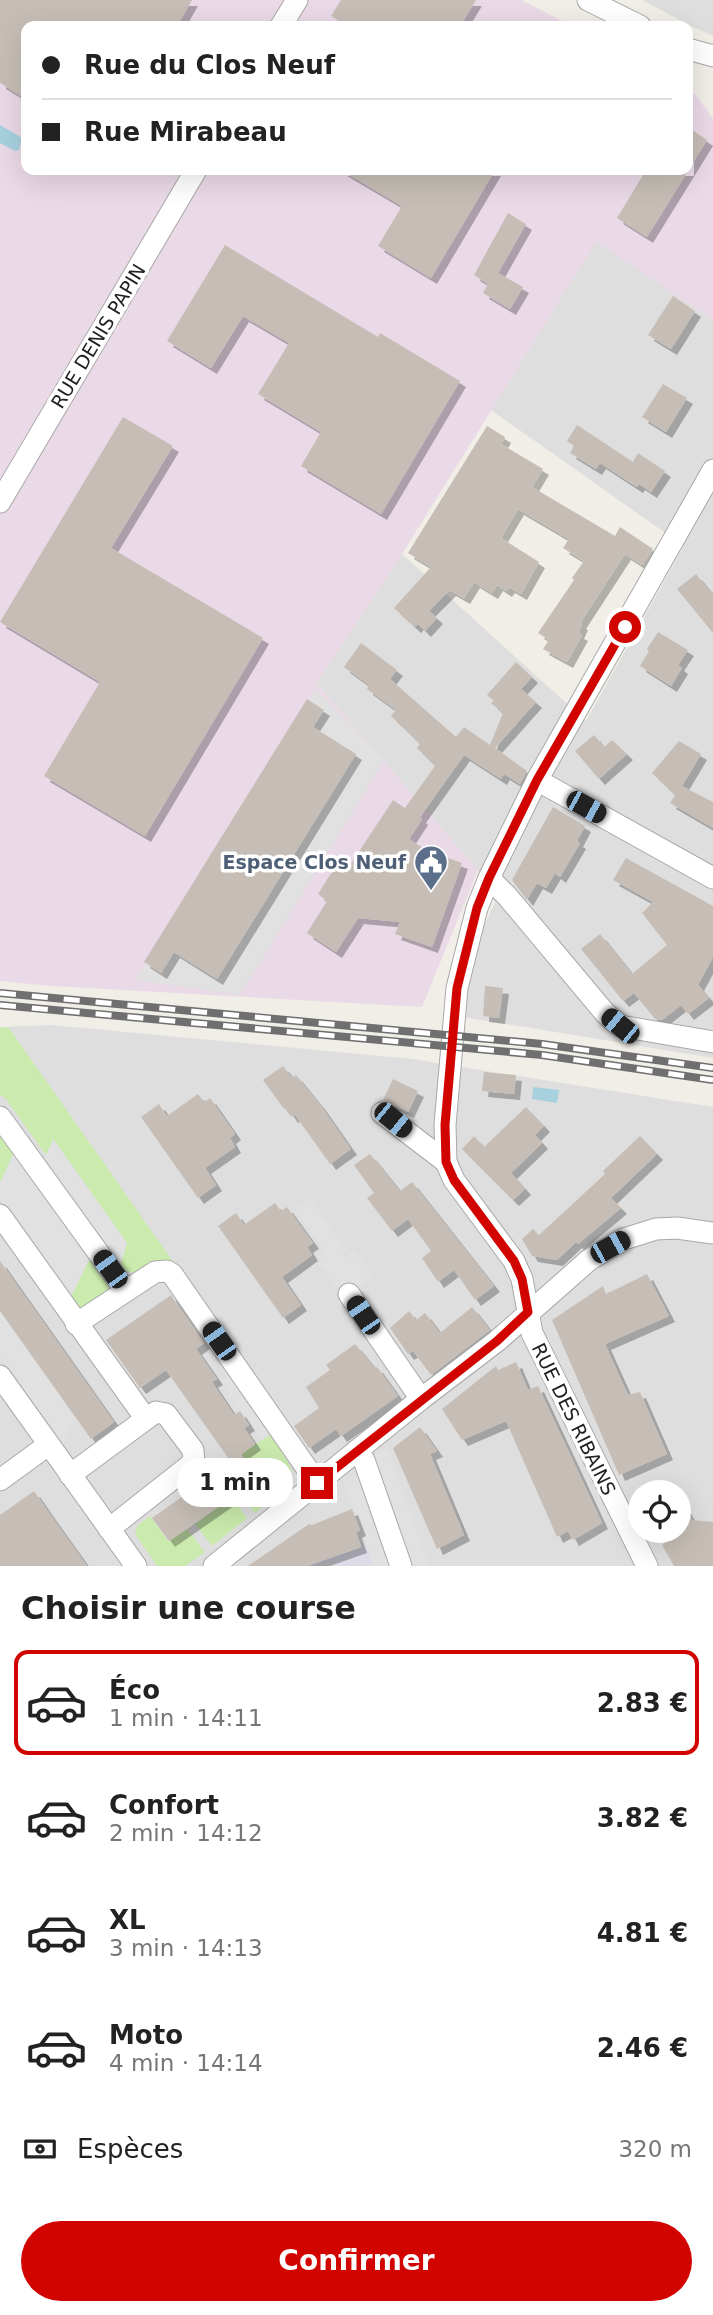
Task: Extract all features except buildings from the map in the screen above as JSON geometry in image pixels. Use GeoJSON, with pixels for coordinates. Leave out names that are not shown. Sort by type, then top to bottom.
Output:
{"type":"FeatureCollection","features":[{"type":"Feature","properties":{"kind":"street"},"geometry":{"type":"LineString","coordinates":[[284,21],[297,0]]}},
{"type":"Feature","properties":{"kind":"street"},"geometry":{"type":"LineString","coordinates":[[588,0],[630,21]]}},
{"type":"Feature","properties":{"kind":"street"},"geometry":{"type":"LineString","coordinates":[[693,50],[713,57]]}},
{"type":"Feature","properties":{"kind":"street","name":"RUE DENIS PAPIN"},"geometry":{"type":"LineString","coordinates":[[0,502],[194,175]]}},
{"type":"Feature","properties":{"kind":"street","name":"RUE DES RIBAINS"},"geometry":{"type":"LineString","coordinates":[[647,1566],[532,1333],[522,1279],[514,1261],[454,1180],[446,1162],[445,1125],[457,988],[465,951],[489,878],[537,780],[713,470]]}},
{"type":"Feature","properties":{"kind":"street"},"geometry":{"type":"LineString","coordinates":[[537,780],[713,877]]}},
{"type":"Feature","properties":{"kind":"street"},"geometry":{"type":"LineString","coordinates":[[489,878],[605,1013],[620,1026],[713,1042]]}},
{"type":"Feature","properties":{"kind":"street","name":"RUE DES RIBAINS"},"geometry":{"type":"LineString","coordinates":[[382,1113],[446,1162]]}},
{"type":"Feature","properties":{"kind":"street"},"geometry":{"type":"LineString","coordinates":[[0,1117],[125,1291]]}},
{"type":"Feature","properties":{"kind":"street"},"geometry":{"type":"LineString","coordinates":[[0,1215],[146,1419]]}},
{"type":"Feature","properties":{"kind":"street"},"geometry":{"type":"LineString","coordinates":[[214,1566],[497,1341],[589,1260],[624,1239],[656,1230],[677,1228],[713,1233]]}},
{"type":"Feature","properties":{"kind":"street"},"geometry":{"type":"LineString","coordinates":[[76,1324],[155,1272],[167,1270],[176,1278],[317,1483]]}},
{"type":"Feature","properties":{"kind":"street"},"geometry":{"type":"LineString","coordinates":[[349,1294],[421,1399]]}},
{"type":"Feature","properties":{"kind":"street"},"geometry":{"type":"LineString","coordinates":[[0,1376],[135,1566]]}},
{"type":"Feature","properties":{"kind":"street"},"geometry":{"type":"LineString","coordinates":[[70,1475],[156,1412],[166,1414],[193,1450],[194,1462],[108,1530]]}},
{"type":"Feature","properties":{"kind":"street"},"geometry":{"type":"LineString","coordinates":[[0,1480],[48,1445]]}},
{"type":"Feature","properties":{"kind":"street"},"geometry":{"type":"LineString","coordinates":[[356,1451],[364,1460],[401,1566]]}},
{"type":"Feature","properties":{"kind":"shaded area"},"geometry":{"type":"Polygon","coordinates":[[[0,0],[521,0],[562,21],[21,21],[21,175],[693,175],[693,93],[696,95],[713,119],[713,320],[596,242],[402,554],[316,683],[478,870],[422,1007],[0,981],[0,0]]]}},
{"type":"Feature","properties":{"kind":"shaded area"},"geometry":{"type":"Polygon","coordinates":[[[642,0],[713,0],[713,36],[693,27],[693,21],[682,21],[642,0]]]}},
{"type":"Feature","properties":{"kind":"shaded area"},"geometry":{"type":"Polygon","coordinates":[[[596,241],[713,320],[713,1058],[445,1014],[495,902],[478,870],[316,683],[402,554],[586,721],[684,546],[491,410],[596,241]]]}},
{"type":"Feature","properties":{"kind":"shaded area","name":"Espace Clos Neuf"},"geometry":{"type":"Polygon","coordinates":[[[316,689],[384,761],[240,995],[135,980],[316,689]]]}},
{"type":"Feature","properties":{"kind":"shaded area"},"geometry":{"type":"Polygon","coordinates":[[[52,1025],[412,1059],[713,1107],[713,1566],[0,1566],[0,1027],[52,1025]]]}},
{"type":"Feature","properties":{"kind":"shaded area"},"geometry":{"type":"Polygon","coordinates":[[[53,1139],[127,1243],[120,1266],[45,1159],[53,1139]]]}},
{"type":"Feature","properties":{"kind":"shaded area"},"geometry":{"type":"Polygon","coordinates":[[[16,1148],[91,1256],[70,1299],[0,1201],[0,1183],[16,1148]]]}},
{"type":"Feature","properties":{"kind":"shaded area"},"geometry":{"type":"Polygon","coordinates":[[[310,1199],[347,1251],[343,1254],[344,1257],[355,1251],[373,1275],[344,1297],[319,1264],[322,1247],[294,1210],[310,1199]]]}},
{"type":"Feature","properties":{"kind":"shaded area"},"geometry":{"type":"Polygon","coordinates":[[[0,1311],[75,1418],[63,1444],[0,1355],[0,1311]]]}},
{"type":"Feature","properties":{"kind":"shaded area"},"geometry":{"type":"Polygon","coordinates":[[[234,1371],[275,1431],[262,1440],[220,1381],[234,1371]]]}},
{"type":"Feature","properties":{"kind":"shaded area"},"geometry":{"type":"Polygon","coordinates":[[[388,1449],[429,1566],[412,1566],[374,1454],[388,1449]]]}},
{"type":"Feature","properties":{"kind":"shaded area"},"geometry":{"type":"Polygon","coordinates":[[[358,1473],[391,1566],[374,1566],[343,1479],[358,1473]]]}},
{"type":"Feature","properties":{"kind":"shaded area"},"geometry":{"type":"Polygon","coordinates":[[[366,1545],[372,1562],[365,1566],[311,1565],[333,1549],[336,1556],[366,1545]]]}},
{"type":"Feature","properties":{"kind":"green space"},"geometry":{"type":"Polygon","coordinates":[[[0,1027],[9,1028],[176,1266],[139,1273],[120,1266],[127,1243],[54,1140],[46,1155],[6,1099],[0,1095],[0,1027]]]}},
{"type":"Feature","properties":{"kind":"green space"},"geometry":{"type":"Polygon","coordinates":[[[0,1126],[16,1148],[0,1183],[0,1126]]]}},
{"type":"Feature","properties":{"kind":"green space"},"geometry":{"type":"Polygon","coordinates":[[[91,1256],[108,1282],[109,1291],[84,1309],[79,1309],[70,1299],[91,1256]]]}},
{"type":"Feature","properties":{"kind":"green space"},"geometry":{"type":"Polygon","coordinates":[[[271,1434],[288,1462],[292,1479],[288,1486],[255,1513],[239,1492],[258,1479],[241,1454],[271,1434]]]}},
{"type":"Feature","properties":{"kind":"green space"},"geometry":{"type":"Polygon","coordinates":[[[232,1497],[247,1518],[212,1546],[195,1524],[232,1497]]]}},
{"type":"Feature","properties":{"kind":"green space"},"geometry":{"type":"Polygon","coordinates":[[[150,1516],[168,1541],[187,1529],[205,1552],[185,1566],[157,1566],[135,1534],[138,1525],[150,1516]]]}},
{"type":"Feature","properties":{"kind":"water"},"geometry":{"type":"Polygon","coordinates":[[[0,125],[21,137],[19,150],[15,151],[0,143],[0,125]]]}},
{"type":"Feature","properties":{"kind":"water"},"geometry":{"type":"Polygon","coordinates":[[[533,1087],[559,1090],[557,1103],[532,1099],[533,1087]]]}},
{"type":"Feature","properties":{"kind":"railway"},"geometry":{"type":"LineString","coordinates":[[0,993],[542,1044],[713,1068]]}},
{"type":"Feature","properties":{"kind":"railway"},"geometry":{"type":"LineString","coordinates":[[0,1005],[542,1055],[713,1080]]}},
{"type":"Feature","properties":{"kind":"place","name":"Espace Clos Neuf"},"geometry":{"type":"Point","coordinates":[431,892]}},
{"type":"Feature","properties":{"kind":"route"},"geometry":{"type":"LineString","coordinates":[[317,1483],[497,1341],[528,1312],[522,1279],[514,1261],[454,1180],[446,1162],[445,1125],[457,988],[477,908],[489,878],[537,780],[625,627]]}}]}
